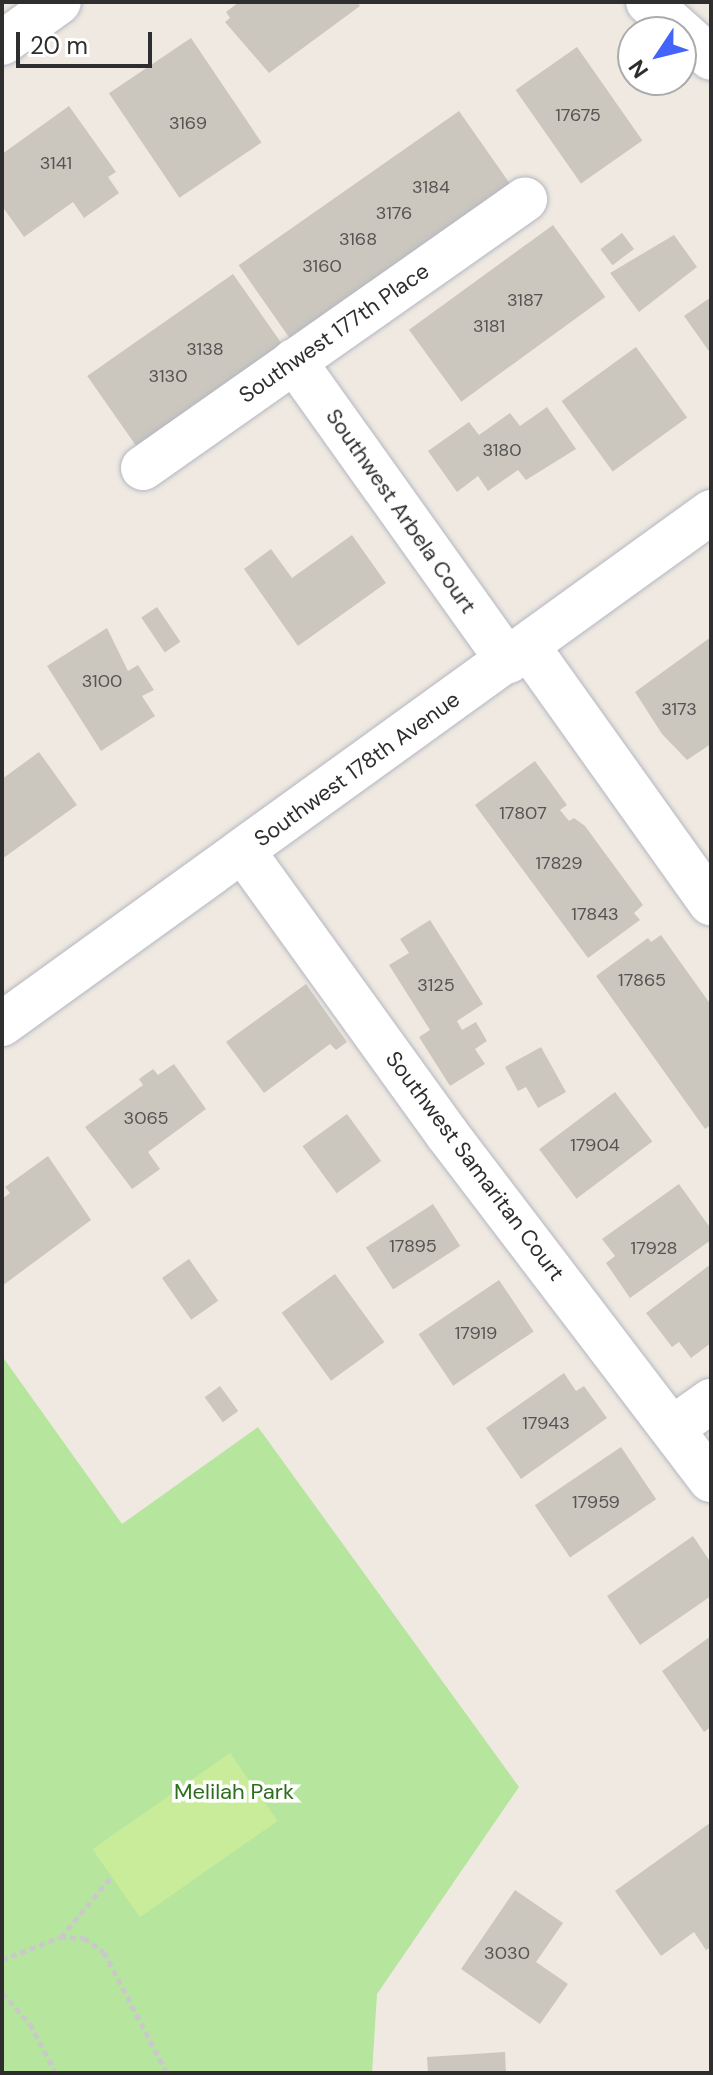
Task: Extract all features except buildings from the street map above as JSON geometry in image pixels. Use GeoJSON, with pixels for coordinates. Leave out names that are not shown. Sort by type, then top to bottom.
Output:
{"type":"FeatureCollection","features":[{"type":"Feature","properties":{"kind":"street"},"geometry":{"type":"LineString","coordinates":[[2,43],[59,2]]}},
{"type":"Feature","properties":{"kind":"street"},"geometry":{"type":"LineString","coordinates":[[648,2],[711,58]]}},
{"type":"Feature","properties":{"kind":"street","name":"Southwest 177th Place"},"geometry":{"type":"LineString","coordinates":[[143,468],[525,200]]}},
{"type":"Feature","properties":{"kind":"street","name":"Southwest Arbela Court"},"geometry":{"type":"LineString","coordinates":[[294,361],[711,904]]}},
{"type":"Feature","properties":{"kind":"street","name":"Southwest 178th Avenue"},"geometry":{"type":"LineString","coordinates":[[2,1024],[711,512]]}},
{"type":"Feature","properties":{"kind":"street","name":"Southwest Samaritan Court"},"geometry":{"type":"LineString","coordinates":[[243,851],[447,1134],[711,1480]]}},
{"type":"Feature","properties":{"kind":"street"},"geometry":{"type":"LineString","coordinates":[[673,1428],[711,1401]]}},
{"type":"Feature","properties":{"kind":"path"},"geometry":{"type":"LineString","coordinates":[[60,1937],[112,1876]]}},
{"type":"Feature","properties":{"kind":"path"},"geometry":{"type":"LineString","coordinates":[[2,1960],[60,1937],[84,1938],[104,1952],[167,2073]]}},
{"type":"Feature","properties":{"kind":"path"},"geometry":{"type":"LineString","coordinates":[[2,1993],[30,2024],[56,2073]]}},
{"type":"Feature","properties":{"kind":"green space","name":"Melilah Park"},"geometry":{"type":"Polygon","coordinates":[[[2,1356],[122,1524],[258,1427],[519,1787],[377,1994],[372,2073],[2,2073],[2,1356]]]}},
{"type":"Feature","properties":{"kind":"green space"},"geometry":{"type":"Polygon","coordinates":[[[230,1753],[278,1821],[140,1917],[92,1849],[230,1753]]]}}]}
